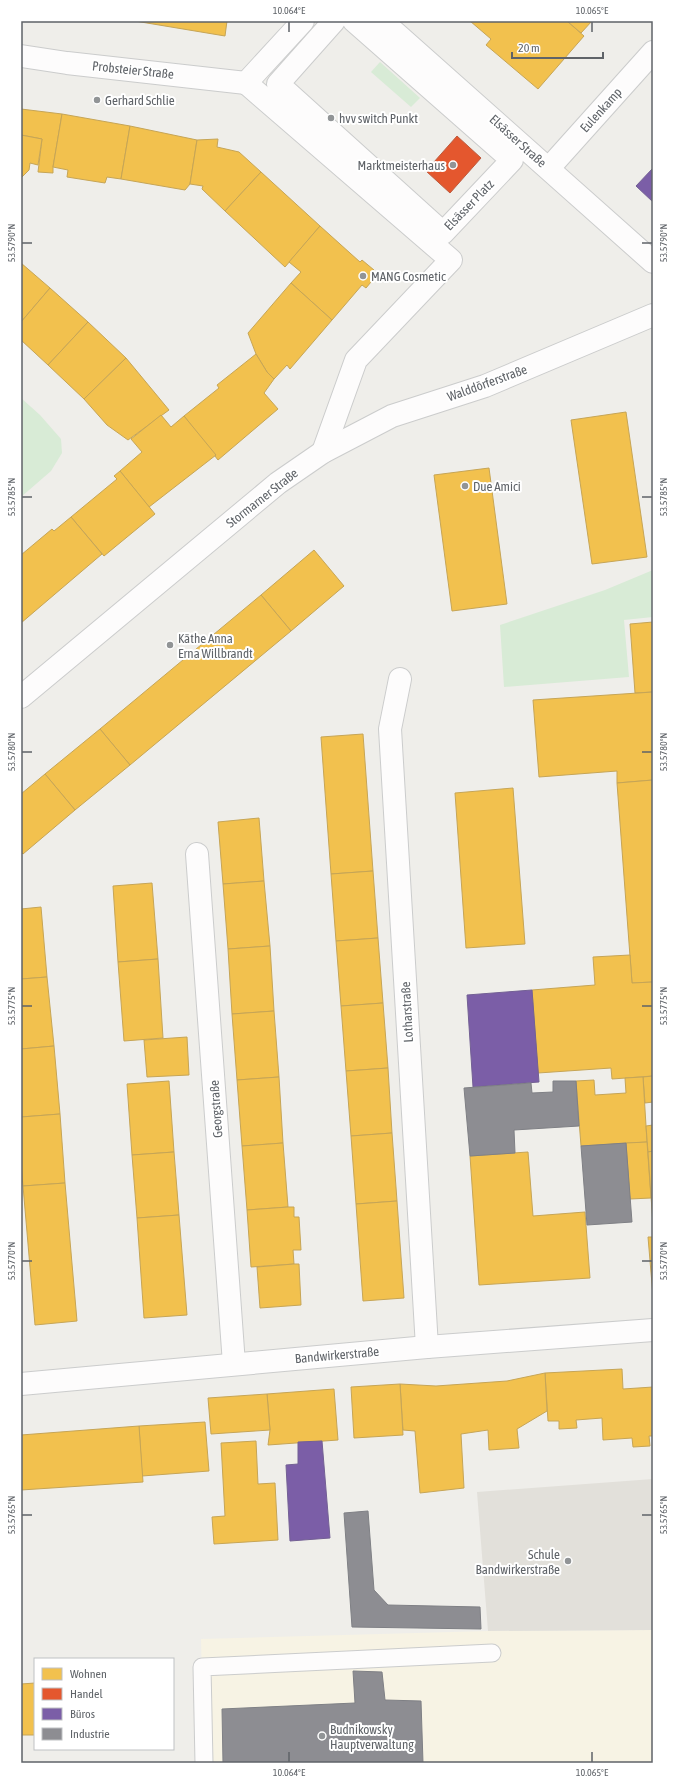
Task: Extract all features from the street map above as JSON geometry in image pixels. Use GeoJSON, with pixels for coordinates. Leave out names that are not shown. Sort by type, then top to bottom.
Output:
{"type":"FeatureCollection","features":[{"type":"Feature","properties":{"kind":"street"},"geometry":{"type":"LineString","coordinates":[[303,21],[246,83],[451,260],[356,360],[322,452]]}},
{"type":"Feature","properties":{"kind":"street","name":"Elsässer Platz"},"geometry":{"type":"LineString","coordinates":[[334,21],[278,84],[443,233],[512,160],[354,21]]}},
{"type":"Feature","properties":{"kind":"street","name":"Elsässer Straße"},"geometry":{"type":"LineString","coordinates":[[382,21],[653,262]]}},
{"type":"Feature","properties":{"kind":"street","name":"Eulenkamp"},"geometry":{"type":"LineString","coordinates":[[549,168],[653,52]]}},
{"type":"Feature","properties":{"kind":"street","name":"Probsteier Straße"},"geometry":{"type":"LineString","coordinates":[[21,56],[246,83]]}},
{"type":"Feature","properties":{"kind":"street","name":"Walddörferstraße"},"geometry":{"type":"LineString","coordinates":[[322,452],[392,416],[486,386],[653,315]]}},
{"type":"Feature","properties":{"kind":"street","name":"Stormarner Straße"},"geometry":{"type":"LineString","coordinates":[[21,698],[278,483],[322,452]]}},
{"type":"Feature","properties":{"kind":"street","name":"Lotharstraße"},"geometry":{"type":"LineString","coordinates":[[400,679],[390,729],[427,1347]]}},
{"type":"Feature","properties":{"kind":"street","name":"Georgstraße"},"geometry":{"type":"LineString","coordinates":[[197,854],[234,1364]]}},
{"type":"Feature","properties":{"kind":"street","name":"Bandwirkerstraße"},"geometry":{"type":"LineString","coordinates":[[21,1384],[427,1347],[653,1330]]}},
{"type":"Feature","properties":{"kind":"lane"},"geometry":{"type":"LineString","coordinates":[[204,1763],[202,1667],[492,1653]]}},
{"type":"Feature","properties":{"kind":"shaded area","name":"Schule Bandwirkerstraße"},"geometry":{"type":"Polygon","coordinates":[[[653,1479],[653,1630],[488,1631],[477,1492],[653,1479]]]}},
{"type":"Feature","properties":{"kind":"shaded area"},"geometry":{"type":"Polygon","coordinates":[[[653,1630],[653,1763],[204,1763],[201,1639],[488,1631],[653,1630]]]}},
{"type":"Feature","properties":{"kind":"green space"},"geometry":{"type":"Polygon","coordinates":[[[380,62],[420,98],[411,107],[371,72],[380,62]]]}},
{"type":"Feature","properties":{"kind":"green space"},"geometry":{"type":"Polygon","coordinates":[[[21,398],[40,415],[61,439],[62,453],[51,471],[21,497],[21,398]]]}},
{"type":"Feature","properties":{"kind":"green space"},"geometry":{"type":"Polygon","coordinates":[[[653,570],[653,617],[624,620],[629,677],[504,687],[500,625],[605,590],[653,570]]]}},
{"type":"Feature","properties":{"kind":"building: Wohnen"},"geometry":{"type":"Polygon","coordinates":[[[135,21],[227,21],[225,36],[135,21]]]}},
{"type":"Feature","properties":{"kind":"building: Wohnen"},"geometry":{"type":"Polygon","coordinates":[[[470,21],[567,21],[584,36],[538,89],[486,45],[491,39],[470,21]]]}},
{"type":"Feature","properties":{"kind":"building: Wohnen"},"geometry":{"type":"Polygon","coordinates":[[[567,21],[592,21],[581,33],[567,21]]]}},
{"type":"Feature","properties":{"kind":"building: Wohnen"},"geometry":{"type":"Polygon","coordinates":[[[21,109],[62,114],[53,173],[38,172],[42,139],[21,135],[21,109]]]}},
{"type":"Feature","properties":{"kind":"building: Wohnen"},"geometry":{"type":"Polygon","coordinates":[[[62,114],[130,126],[121,179],[107,177],[105,183],[67,177],[68,170],[53,167],[62,114]]]}},
{"type":"Feature","properties":{"kind":"building: Wohnen"},"geometry":{"type":"Polygon","coordinates":[[[130,126],[197,140],[190,184],[185,190],[121,179],[130,126]]]}},
{"type":"Feature","properties":{"kind":"building: Wohnen"},"geometry":{"type":"Polygon","coordinates":[[[21,135],[42,139],[38,165],[30,163],[29,170],[21,178],[21,135]]]}},
{"type":"Feature","properties":{"kind":"building: Wohnen"},"geometry":{"type":"Polygon","coordinates":[[[218,139],[217,147],[239,152],[261,172],[225,211],[202,189],[203,186],[190,184],[197,140],[218,139]]]}},
{"type":"Feature","properties":{"kind":"building: Wohnen"},"geometry":{"type":"Polygon","coordinates":[[[261,172],[320,226],[285,267],[225,211],[261,172]]]}},
{"type":"Feature","properties":{"kind":"building: Wohnen"},"geometry":{"type":"Polygon","coordinates":[[[320,226],[360,262],[362,260],[374,270],[372,273],[376,276],[366,288],[362,285],[332,320],[291,283],[301,272],[289,262],[320,226]]]}},
{"type":"Feature","properties":{"kind":"building: Wohnen"},"geometry":{"type":"Polygon","coordinates":[[[21,263],[50,288],[21,322],[21,263]]]}},
{"type":"Feature","properties":{"kind":"building: Wohnen"},"geometry":{"type":"Polygon","coordinates":[[[291,283],[332,320],[290,369],[287,365],[274,379],[267,372],[256,354],[248,333],[291,283]]]}},
{"type":"Feature","properties":{"kind":"building: Wohnen"},"geometry":{"type":"Polygon","coordinates":[[[50,288],[88,322],[48,365],[21,340],[21,322],[50,288]]]}},
{"type":"Feature","properties":{"kind":"building: Wohnen"},"geometry":{"type":"Polygon","coordinates":[[[88,322],[126,358],[84,399],[48,365],[88,322]]]}},
{"type":"Feature","properties":{"kind":"building: Wohnen"},"geometry":{"type":"Polygon","coordinates":[[[256,354],[267,372],[274,379],[264,393],[278,409],[218,460],[184,416],[219,388],[217,385],[256,354]]]}},
{"type":"Feature","properties":{"kind":"building: Wohnen"},"geometry":{"type":"Polygon","coordinates":[[[126,358],[169,410],[128,440],[107,425],[84,399],[126,358]]]}},
{"type":"Feature","properties":{"kind":"building: Wohnen"},"geometry":{"type":"Polygon","coordinates":[[[626,412],[647,557],[592,564],[571,420],[626,412]]]}},
{"type":"Feature","properties":{"kind":"building: Wohnen"},"geometry":{"type":"Polygon","coordinates":[[[161,415],[171,427],[184,416],[216,455],[149,507],[120,471],[142,452],[131,439],[161,415]]]}},
{"type":"Feature","properties":{"kind":"building: Wohnen"},"geometry":{"type":"Polygon","coordinates":[[[489,468],[507,604],[452,611],[434,475],[489,468]]]}},
{"type":"Feature","properties":{"kind":"building: Wohnen"},"geometry":{"type":"Polygon","coordinates":[[[120,471],[155,514],[104,556],[71,517],[117,479],[114,476],[120,471]]]}},
{"type":"Feature","properties":{"kind":"building: Wohnen"},"geometry":{"type":"Polygon","coordinates":[[[71,517],[102,554],[21,623],[21,555],[52,529],[54,531],[71,517]]]}},
{"type":"Feature","properties":{"kind":"building: Wohnen"},"geometry":{"type":"Polygon","coordinates":[[[314,550],[344,586],[291,631],[261,595],[314,550]]]}},
{"type":"Feature","properties":{"kind":"building: Wohnen"},"geometry":{"type":"Polygon","coordinates":[[[261,595],[291,631],[130,765],[100,729],[261,595]]]}},
{"type":"Feature","properties":{"kind":"building: Wohnen"},"geometry":{"type":"Polygon","coordinates":[[[653,622],[653,692],[635,693],[630,624],[653,622]]]}},
{"type":"Feature","properties":{"kind":"building: Wohnen"},"geometry":{"type":"Polygon","coordinates":[[[653,692],[653,780],[617,783],[617,771],[539,777],[533,700],[653,692]]]}},
{"type":"Feature","properties":{"kind":"building: Wohnen"},"geometry":{"type":"Polygon","coordinates":[[[100,729],[130,765],[75,810],[45,774],[100,729]]]}},
{"type":"Feature","properties":{"kind":"building: Wohnen"},"geometry":{"type":"Polygon","coordinates":[[[363,734],[373,871],[331,874],[321,737],[363,734]]]}},
{"type":"Feature","properties":{"kind":"building: Wohnen"},"geometry":{"type":"Polygon","coordinates":[[[45,774],[75,810],[23,854],[21,852],[21,794],[45,774]]]}},
{"type":"Feature","properties":{"kind":"building: Wohnen"},"geometry":{"type":"Polygon","coordinates":[[[653,780],[653,982],[632,983],[617,783],[653,780]]]}},
{"type":"Feature","properties":{"kind":"building: Wohnen"},"geometry":{"type":"Polygon","coordinates":[[[513,788],[525,944],[466,948],[455,793],[513,788]]]}},
{"type":"Feature","properties":{"kind":"building: Wohnen"},"geometry":{"type":"Polygon","coordinates":[[[259,818],[264,881],[223,884],[218,822],[259,818]]]}},
{"type":"Feature","properties":{"kind":"building: Wohnen"},"geometry":{"type":"Polygon","coordinates":[[[373,871],[378,938],[336,941],[331,874],[373,871]]]}},
{"type":"Feature","properties":{"kind":"building: Wohnen"},"geometry":{"type":"Polygon","coordinates":[[[264,881],[270,946],[228,949],[223,884],[264,881]]]}},
{"type":"Feature","properties":{"kind":"building: Wohnen"},"geometry":{"type":"Polygon","coordinates":[[[152,883],[158,959],[118,962],[113,886],[152,883]]]}},
{"type":"Feature","properties":{"kind":"building: Wohnen"},"geometry":{"type":"Polygon","coordinates":[[[41,907],[47,977],[21,979],[21,909],[41,907]]]}},
{"type":"Feature","properties":{"kind":"building: Wohnen"},"geometry":{"type":"Polygon","coordinates":[[[378,938],[383,1003],[341,1006],[336,941],[378,938]]]}},
{"type":"Feature","properties":{"kind":"building: Wohnen"},"geometry":{"type":"Polygon","coordinates":[[[270,946],[274,1011],[232,1014],[228,949],[270,946]]]}},
{"type":"Feature","properties":{"kind":"building: Wohnen"},"geometry":{"type":"Polygon","coordinates":[[[630,955],[632,983],[653,982],[653,1076],[612,1079],[611,1068],[538,1073],[532,990],[595,985],[593,957],[630,955]]]}},
{"type":"Feature","properties":{"kind":"building: Wohnen"},"geometry":{"type":"Polygon","coordinates":[[[158,959],[163,1038],[124,1041],[118,962],[158,959]]]}},
{"type":"Feature","properties":{"kind":"building: Wohnen"},"geometry":{"type":"Polygon","coordinates":[[[47,977],[54,1046],[21,1049],[21,979],[47,977]]]}},
{"type":"Feature","properties":{"kind":"building: Wohnen"},"geometry":{"type":"Polygon","coordinates":[[[383,1003],[388,1068],[346,1071],[341,1006],[383,1003]]]}},
{"type":"Feature","properties":{"kind":"building: Wohnen"},"geometry":{"type":"Polygon","coordinates":[[[274,1011],[279,1077],[237,1080],[232,1014],[274,1011]]]}},
{"type":"Feature","properties":{"kind":"building: Wohnen"},"geometry":{"type":"Polygon","coordinates":[[[187,1037],[189,1075],[147,1077],[144,1040],[187,1037]]]}},
{"type":"Feature","properties":{"kind":"building: Wohnen"},"geometry":{"type":"Polygon","coordinates":[[[54,1046],[60,1114],[21,1117],[21,1049],[54,1046]]]}},
{"type":"Feature","properties":{"kind":"building: Wohnen"},"geometry":{"type":"Polygon","coordinates":[[[388,1068],[392,1133],[351,1136],[346,1071],[388,1068]]]}},
{"type":"Feature","properties":{"kind":"building: Wohnen"},"geometry":{"type":"Polygon","coordinates":[[[653,1076],[653,1102],[645,1103],[643,1077],[653,1076]]]}},
{"type":"Feature","properties":{"kind":"building: Wohnen"},"geometry":{"type":"Polygon","coordinates":[[[279,1077],[283,1143],[242,1146],[237,1080],[279,1077]]]}},
{"type":"Feature","properties":{"kind":"building: Wohnen"},"geometry":{"type":"Polygon","coordinates":[[[643,1077],[647,1142],[581,1146],[576,1081],[594,1080],[595,1095],[626,1093],[625,1078],[643,1077]]]}},
{"type":"Feature","properties":{"kind":"building: Wohnen"},"geometry":{"type":"Polygon","coordinates":[[[169,1081],[174,1152],[132,1155],[127,1084],[169,1081]]]}},
{"type":"Feature","properties":{"kind":"building: Wohnen"},"geometry":{"type":"Polygon","coordinates":[[[60,1114],[65,1183],[23,1186],[21,1166],[21,1117],[60,1114]]]}},
{"type":"Feature","properties":{"kind":"building: Wohnen"},"geometry":{"type":"Polygon","coordinates":[[[653,1125],[653,1151],[648,1152],[646,1126],[653,1125]]]}},
{"type":"Feature","properties":{"kind":"building: Wohnen"},"geometry":{"type":"Polygon","coordinates":[[[392,1133],[397,1201],[356,1204],[351,1136],[392,1133]]]}},
{"type":"Feature","properties":{"kind":"building: Wohnen"},"geometry":{"type":"Polygon","coordinates":[[[647,1142],[651,1198],[630,1199],[626,1143],[647,1142]]]}},
{"type":"Feature","properties":{"kind":"building: Wohnen"},"geometry":{"type":"Polygon","coordinates":[[[283,1143],[288,1207],[247,1210],[242,1146],[283,1143]]]}},
{"type":"Feature","properties":{"kind":"building: Wohnen"},"geometry":{"type":"Polygon","coordinates":[[[653,1151],[653,1225],[648,1152],[653,1151]]]}},
{"type":"Feature","properties":{"kind":"building: Wohnen"},"geometry":{"type":"Polygon","coordinates":[[[174,1152],[179,1215],[137,1218],[132,1155],[174,1152]]]}},
{"type":"Feature","properties":{"kind":"building: Wohnen"},"geometry":{"type":"Polygon","coordinates":[[[528,1152],[533,1216],[585,1212],[590,1278],[479,1285],[470,1156],[528,1152]]]}},
{"type":"Feature","properties":{"kind":"building: Wohnen"},"geometry":{"type":"Polygon","coordinates":[[[65,1183],[77,1321],[35,1325],[23,1186],[65,1183]]]}},
{"type":"Feature","properties":{"kind":"building: Wohnen"},"geometry":{"type":"Polygon","coordinates":[[[397,1201],[404,1298],[363,1301],[356,1204],[397,1201]]]}},
{"type":"Feature","properties":{"kind":"building: Wohnen"},"geometry":{"type":"Polygon","coordinates":[[[294,1207],[294,1217],[299,1217],[301,1250],[293,1250],[294,1264],[251,1267],[247,1210],[294,1207]]]}},
{"type":"Feature","properties":{"kind":"building: Wohnen"},"geometry":{"type":"Polygon","coordinates":[[[179,1215],[187,1315],[144,1318],[137,1218],[179,1215]]]}},
{"type":"Feature","properties":{"kind":"building: Wohnen"},"geometry":{"type":"Polygon","coordinates":[[[648,1237],[653,1237],[653,1296],[648,1237]]]}},
{"type":"Feature","properties":{"kind":"building: Wohnen"},"geometry":{"type":"Polygon","coordinates":[[[299,1264],[301,1305],[260,1308],[257,1267],[299,1264]]]}},
{"type":"Feature","properties":{"kind":"building: Wohnen"},"geometry":{"type":"Polygon","coordinates":[[[622,1369],[623,1389],[653,1387],[653,1436],[649,1436],[650,1446],[633,1447],[632,1438],[603,1440],[602,1418],[576,1420],[577,1428],[559,1429],[559,1421],[548,1421],[545,1373],[622,1369]]]}},
{"type":"Feature","properties":{"kind":"building: Wohnen"},"geometry":{"type":"Polygon","coordinates":[[[545,1373],[547,1411],[517,1429],[519,1448],[489,1450],[488,1430],[461,1434],[464,1488],[420,1493],[415,1431],[403,1430],[400,1384],[436,1386],[507,1381],[545,1373]]]}},
{"type":"Feature","properties":{"kind":"building: Wohnen"},"geometry":{"type":"Polygon","coordinates":[[[400,1384],[403,1435],[354,1438],[351,1387],[400,1384]]]}},
{"type":"Feature","properties":{"kind":"building: Wohnen"},"geometry":{"type":"Polygon","coordinates":[[[334,1389],[338,1440],[268,1445],[270,1430],[267,1394],[334,1389]]]}},
{"type":"Feature","properties":{"kind":"building: Wohnen"},"geometry":{"type":"Polygon","coordinates":[[[267,1394],[270,1430],[211,1434],[208,1398],[267,1394]]]}},
{"type":"Feature","properties":{"kind":"building: Wohnen"},"geometry":{"type":"Polygon","coordinates":[[[205,1422],[209,1471],[142,1476],[139,1426],[205,1422]]]}},
{"type":"Feature","properties":{"kind":"building: Wohnen"},"geometry":{"type":"Polygon","coordinates":[[[139,1426],[143,1482],[21,1490],[21,1435],[139,1426]]]}},
{"type":"Feature","properties":{"kind":"building: Wohnen"},"geometry":{"type":"Polygon","coordinates":[[[256,1441],[258,1484],[275,1483],[278,1540],[214,1544],[212,1517],[225,1516],[221,1443],[256,1441]]]}},
{"type":"Feature","properties":{"kind":"building: Wohnen"},"geometry":{"type":"Polygon","coordinates":[[[34,1683],[34,1735],[21,1735],[21,1684],[34,1683]]]}},
{"type":"Feature","properties":{"kind":"building: Handel","name":"Marktmeisterhaus"},"geometry":{"type":"Polygon","coordinates":[[[457,136],[481,158],[450,193],[426,171],[457,136]]]}},
{"type":"Feature","properties":{"kind":"building: Büros"},"geometry":{"type":"Polygon","coordinates":[[[653,168],[653,202],[636,186],[653,168]]]}},
{"type":"Feature","properties":{"kind":"building: Büros"},"geometry":{"type":"Polygon","coordinates":[[[532,990],[539,1082],[473,1087],[467,995],[532,990]]]}},
{"type":"Feature","properties":{"kind":"building: Büros"},"geometry":{"type":"Polygon","coordinates":[[[322,1441],[330,1538],[290,1541],[286,1465],[298,1464],[298,1442],[322,1441]]]}},
{"type":"Feature","properties":{"kind":"building: Industrie"},"geometry":{"type":"Polygon","coordinates":[[[553,1081],[576,1081],[579,1126],[514,1130],[515,1153],[470,1156],[464,1088],[531,1083],[532,1093],[553,1092],[553,1081]]]}},
{"type":"Feature","properties":{"kind":"building: Industrie"},"geometry":{"type":"Polygon","coordinates":[[[626,1143],[632,1222],[587,1225],[581,1146],[626,1143]]]}},
{"type":"Feature","properties":{"kind":"building: Industrie"},"geometry":{"type":"Polygon","coordinates":[[[368,1511],[374,1590],[388,1605],[480,1607],[481,1629],[352,1627],[344,1513],[368,1511]]]}},
{"type":"Feature","properties":{"kind":"building: Industrie","name":"Budnikowsky Hauptverwaltung"},"geometry":{"type":"Polygon","coordinates":[[[353,1671],[382,1672],[385,1700],[421,1701],[423,1763],[223,1763],[222,1709],[355,1703],[353,1671]]]}},
{"type":"Feature","properties":{"kind":"place","name":"Gerhard Schlie"},"geometry":{"type":"Point","coordinates":[97,100]}},
{"type":"Feature","properties":{"kind":"place","name":"hvv switch Punkt"},"geometry":{"type":"Point","coordinates":[331,118]}},
{"type":"Feature","properties":{"kind":"place","name":"Marktmeisterhaus"},"geometry":{"type":"Point","coordinates":[453,165]}},
{"type":"Feature","properties":{"kind":"place","name":"MANG Cosmetic"},"geometry":{"type":"Point","coordinates":[363,276]}},
{"type":"Feature","properties":{"kind":"place","name":"Due Amici"},"geometry":{"type":"Point","coordinates":[465,486]}},
{"type":"Feature","properties":{"kind":"place","name":"Käthe Anna Erna Willbrandt"},"geometry":{"type":"Point","coordinates":[170,645]}},
{"type":"Feature","properties":{"kind":"place","name":"Schule Bandwirkerstraße"},"geometry":{"type":"Point","coordinates":[568,1561]}},
{"type":"Feature","properties":{"kind":"place","name":"Budnikowsky Hauptverwaltung"},"geometry":{"type":"Point","coordinates":[322,1736]}}]}
